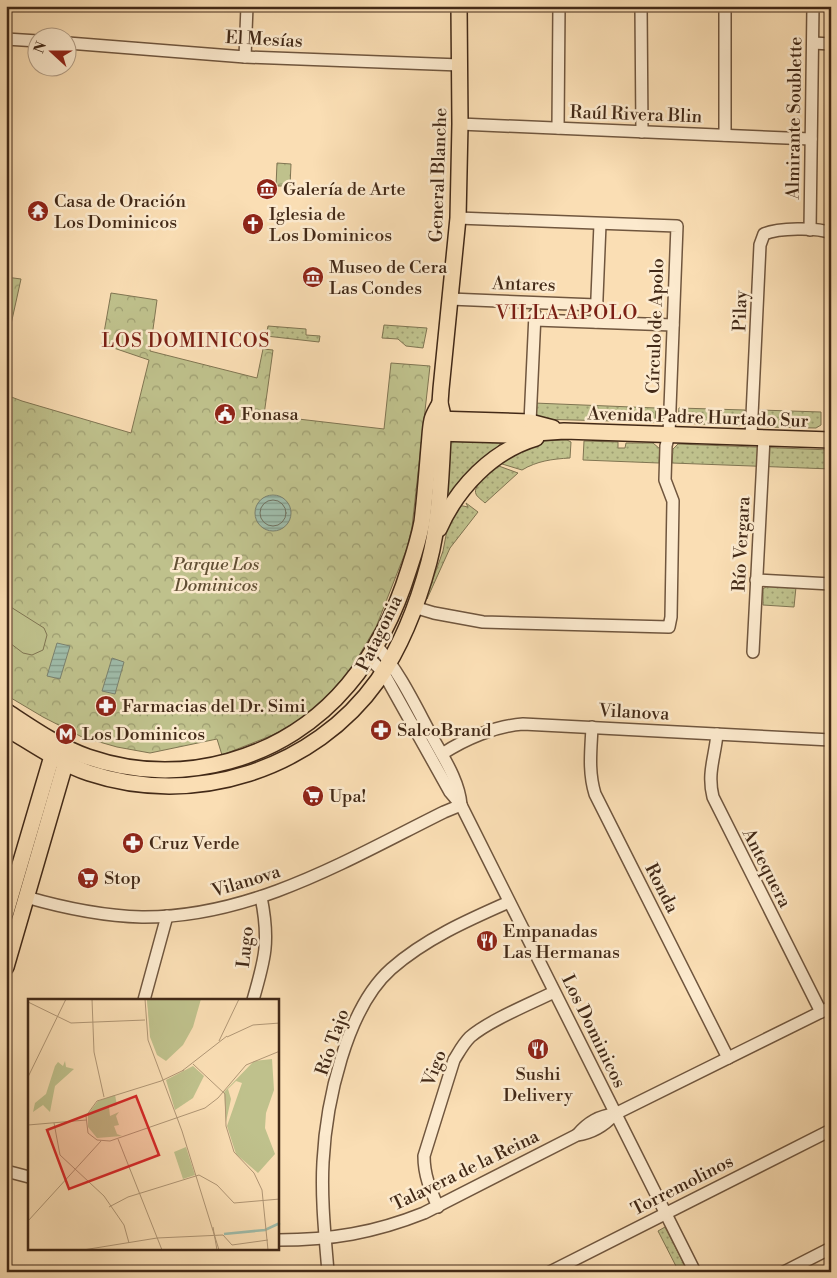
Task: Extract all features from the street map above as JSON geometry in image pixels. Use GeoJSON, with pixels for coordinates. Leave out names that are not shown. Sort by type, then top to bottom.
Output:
{"type":"FeatureCollection","features":[{"type":"Feature","properties":{"kind":"main road","name":"General Blanche"},"geometry":{"type":"LineString","coordinates":[[437,426],[458,218],[460,124],[459,6]]}},
{"type":"Feature","properties":{"kind":"main road","name":"Avenida Padre Hurtado Sur"},"geometry":{"type":"LineString","coordinates":[[437,426],[530,422],[564,432]]}},
{"type":"Feature","properties":{"kind":"main road","name":"Avenida Padre Hurtado Sur"},"geometry":{"type":"LineString","coordinates":[[437,426],[508,435],[564,432],[831,440]]}},
{"type":"Feature","properties":{"kind":"main road","name":"Patagonia"},"geometry":{"type":"LineString","coordinates":[[54,748],[111,779],[154,786],[195,785],[246,775],[286,759],[322,736],[353,710],[387,667],[414,607],[434,542],[437,426]]}},
{"type":"Feature","properties":{"kind":"main road","name":"Patagonia"},"geometry":{"type":"LineString","coordinates":[[68,756],[90,758],[117,765],[155,770],[193,769],[239,759],[275,744],[315,718],[342,692],[372,651],[398,601],[416,547],[437,426]]}},
{"type":"Feature","properties":{"kind":"main road"},"geometry":{"type":"LineString","coordinates":[[434,542],[449,508],[460,493],[496,458],[509,448],[524,442],[564,432]]}},
{"type":"Feature","properties":{"kind":"main road"},"geometry":{"type":"LineString","coordinates":[[6,711],[54,748]]}},
{"type":"Feature","properties":{"kind":"main road"},"geometry":{"type":"LineString","coordinates":[[6,728],[54,748]]}},
{"type":"Feature","properties":{"kind":"main road"},"geometry":{"type":"LineString","coordinates":[[6,912],[54,748]]}},
{"type":"Feature","properties":{"kind":"main road"},"geometry":{"type":"LineString","coordinates":[[6,967],[9,948],[26,898],[68,756]]}},
{"type":"Feature","properties":{"kind":"street"},"geometry":{"type":"LineString","coordinates":[[245,57],[248,6]]}},
{"type":"Feature","properties":{"kind":"street"},"geometry":{"type":"LineString","coordinates":[[558,6],[558,128]]}},
{"type":"Feature","properties":{"kind":"street"},"geometry":{"type":"LineString","coordinates":[[640,6],[642,132]]}},
{"type":"Feature","properties":{"kind":"street"},"geometry":{"type":"LineString","coordinates":[[725,6],[725,135]]}},
{"type":"Feature","properties":{"kind":"street","name":"Almirante Soublette"},"geometry":{"type":"LineString","coordinates":[[810,230],[813,6]]}},
{"type":"Feature","properties":{"kind":"street"},"geometry":{"type":"LineString","coordinates":[[6,39],[28,40]]}},
{"type":"Feature","properties":{"kind":"street"},"geometry":{"type":"LineString","coordinates":[[813,43],[831,44]]}},
{"type":"Feature","properties":{"kind":"street","name":"El Mesías"},"geometry":{"type":"LineString","coordinates":[[78,44],[245,57],[460,65]]}},
{"type":"Feature","properties":{"kind":"street","name":"Raúl Rivera Blin"},"geometry":{"type":"LineString","coordinates":[[460,124],[811,139]]}},
{"type":"Feature","properties":{"kind":"street","name":"Círculo de Apolo"},"geometry":{"type":"LineString","coordinates":[[414,607],[434,613],[483,622],[669,627],[673,501],[665,480],[666,446],[669,434],[677,226],[458,218]]}},
{"type":"Feature","properties":{"kind":"street"},"geometry":{"type":"LineString","coordinates":[[596,322],[600,224]]}},
{"type":"Feature","properties":{"kind":"street","name":"Pilay"},"geometry":{"type":"LineString","coordinates":[[757,437],[760,245],[764,234],[773,230],[810,230],[831,233]]}},
{"type":"Feature","properties":{"kind":"street","name":"Antares"},"geometry":{"type":"LineString","coordinates":[[450,299],[596,305]]}},
{"type":"Feature","properties":{"kind":"street"},"geometry":{"type":"LineString","coordinates":[[530,422],[536,302]]}},
{"type":"Feature","properties":{"kind":"street","name":"Antares"},"geometry":{"type":"LineString","coordinates":[[535,320],[673,325]]}},
{"type":"Feature","properties":{"kind":"street","name":"Río Vergara"},"geometry":{"type":"LineString","coordinates":[[753,652],[756,580],[757,437]]}},
{"type":"Feature","properties":{"kind":"street"},"geometry":{"type":"LineString","coordinates":[[756,580],[831,584]]}},
{"type":"Feature","properties":{"kind":"street","name":"Los Dominicos"},"geometry":{"type":"LineString","coordinates":[[372,651],[387,667],[442,754],[457,787],[462,805],[509,902],[696,1272]]}},
{"type":"Feature","properties":{"kind":"street","name":"Los Dominicos"},"geometry":{"type":"LineString","coordinates":[[387,667],[450,792],[462,805]]}},
{"type":"Feature","properties":{"kind":"street","name":"Vilanova"},"geometry":{"type":"LineString","coordinates":[[442,754],[479,736],[509,725],[523,724],[831,740]]}},
{"type":"Feature","properties":{"kind":"street","name":"Ronda"},"geometry":{"type":"LineString","coordinates":[[592,727],[590,767],[591,782],[595,794],[728,1058]]}},
{"type":"Feature","properties":{"kind":"street","name":"Antequera"},"geometry":{"type":"LineString","coordinates":[[717,734],[710,770],[710,785],[713,797],[826,1010]]}},
{"type":"Feature","properties":{"kind":"street","name":"Vilanova"},"geometry":{"type":"LineString","coordinates":[[26,898],[94,913],[142,917],[214,910],[261,897],[318,874],[462,805]]}},
{"type":"Feature","properties":{"kind":"street","name":"Lugo"},"geometry":{"type":"LineString","coordinates":[[253,999],[264,962],[266,942],[266,918],[261,897]]}},
{"type":"Feature","properties":{"kind":"street","name":"Río Tajo"},"geometry":{"type":"LineString","coordinates":[[328,1272],[322,1182],[327,1124],[342,1057],[350,1032],[361,1008],[384,975],[415,950],[464,923],[509,902]]}},
{"type":"Feature","properties":{"kind":"street"},"geometry":{"type":"LineString","coordinates":[[144,999],[167,916]]}},
{"type":"Feature","properties":{"kind":"street","name":"Vigo"},"geometry":{"type":"LineString","coordinates":[[438,1207],[428,1185],[424,1170],[424,1156],[454,1060],[470,1037],[484,1027],[554,992]]}},
{"type":"Feature","properties":{"kind":"street","name":"Talavera de la Reina"},"geometry":{"type":"LineString","coordinates":[[279,1240],[325,1239],[364,1233],[438,1207],[577,1135],[589,1133],[607,1123],[616,1114],[826,1010]]}},
{"type":"Feature","properties":{"kind":"street","name":"Torremolinos"},"geometry":{"type":"LineString","coordinates":[[550,1272],[831,1130]]}},
{"type":"Feature","properties":{"kind":"street"},"geometry":{"type":"LineString","coordinates":[[6,1171],[28,1177]]}},
{"type":"Feature","properties":{"kind":"street"},"geometry":{"type":"LineString","coordinates":[[784,1272],[831,1248]]}},
{"type":"Feature","properties":{"kind":"green space"},"geometry":{"type":"Polygon","coordinates":[[[277,163],[291,164],[290,186],[276,186],[277,163]]]}},
{"type":"Feature","properties":{"kind":"green space"},"geometry":{"type":"Polygon","coordinates":[[[6,277],[21,279],[6,347],[6,277]]]}},
{"type":"Feature","properties":{"kind":"green space","name":"Parque Los Dominicos"},"geometry":{"type":"Polygon","coordinates":[[[111,293],[157,300],[150,351],[257,378],[263,349],[273,350],[264,415],[384,429],[391,363],[430,366],[412,527],[407,548],[376,627],[349,672],[309,715],[273,735],[222,755],[217,739],[150,753],[117,747],[82,737],[6,695],[6,395],[131,433],[149,360],[102,344],[111,293]]]}},
{"type":"Feature","properties":{"kind":"green space"},"geometry":{"type":"Polygon","coordinates":[[[384,325],[427,328],[423,348],[406,346],[398,339],[382,338],[384,325]]]}},
{"type":"Feature","properties":{"kind":"green space"},"geometry":{"type":"Polygon","coordinates":[[[268,326],[306,329],[306,335],[320,336],[319,342],[266,336],[268,326]]]}},
{"type":"Feature","properties":{"kind":"green space"},"geometry":{"type":"Polygon","coordinates":[[[534,403],[656,408],[655,422],[533,419],[534,403]]]}},
{"type":"Feature","properties":{"kind":"green space"},"geometry":{"type":"Polygon","coordinates":[[[679,408],[745,410],[745,422],[739,426],[681,423],[678,422],[679,408]]]}},
{"type":"Feature","properties":{"kind":"green space"},"geometry":{"type":"Polygon","coordinates":[[[760,410],[821,412],[821,425],[816,428],[765,427],[759,421],[760,410]]]}},
{"type":"Feature","properties":{"kind":"green space"},"geometry":{"type":"Polygon","coordinates":[[[567,440],[571,442],[570,458],[533,464],[522,470],[502,464],[501,462],[503,459],[542,441],[567,440]]]}},
{"type":"Feature","properties":{"kind":"green space"},"geometry":{"type":"Polygon","coordinates":[[[449,441],[501,443],[446,499],[449,441]]]}},
{"type":"Feature","properties":{"kind":"green space"},"geometry":{"type":"Polygon","coordinates":[[[584,441],[618,442],[618,448],[625,448],[626,443],[653,443],[660,449],[659,463],[583,460],[584,441]]]}},
{"type":"Feature","properties":{"kind":"green space"},"geometry":{"type":"Polygon","coordinates":[[[678,444],[831,450],[831,469],[672,463],[673,449],[678,444]]]}},
{"type":"Feature","properties":{"kind":"green space"},"geometry":{"type":"Polygon","coordinates":[[[496,465],[518,473],[485,503],[476,494],[477,487],[496,465]]]}},
{"type":"Feature","properties":{"kind":"green space"},"geometry":{"type":"Polygon","coordinates":[[[466,503],[478,512],[450,548],[427,599],[443,551],[448,525],[458,505],[468,507],[466,503]]]}},
{"type":"Feature","properties":{"kind":"green space"},"geometry":{"type":"Polygon","coordinates":[[[767,586],[796,587],[794,607],[763,605],[763,589],[767,586]]]}},
{"type":"Feature","properties":{"kind":"green space"},"geometry":{"type":"Polygon","coordinates":[[[6,604],[44,628],[47,635],[43,650],[32,655],[23,653],[6,640],[6,604]]]}},
{"type":"Feature","properties":{"kind":"green space"},"geometry":{"type":"Polygon","coordinates":[[[665,1227],[688,1272],[679,1272],[658,1231],[665,1227]]]}},
{"type":"Feature","properties":{"kind":"water"},"geometry":{"type":"Polygon","coordinates":[[[273,495],[280,496],[286,500],[290,506],[290,520],[286,526],[280,530],[273,531],[266,530],[260,526],[256,520],[255,513],[256,506],[260,500],[266,496],[273,495]]]}},
{"type":"Feature","properties":{"kind":"water"},"geometry":{"type":"Polygon","coordinates":[[[57,643],[70,646],[60,679],[47,676],[57,643]]]}},
{"type":"Feature","properties":{"kind":"water"},"geometry":{"type":"Polygon","coordinates":[[[112,658],[124,662],[115,694],[102,691],[112,658]]]}},
{"type":"Feature","properties":{"kind":"place","name":"Galería de Arte"},"geometry":{"type":"Point","coordinates":[267,189]}},
{"type":"Feature","properties":{"kind":"place","name":"Casa de Oración Los Dominicos"},"geometry":{"type":"Point","coordinates":[38,211]}},
{"type":"Feature","properties":{"kind":"place","name":"Iglesia de Los Dominicos"},"geometry":{"type":"Point","coordinates":[253,224]}},
{"type":"Feature","properties":{"kind":"place","name":"Museo de Cera Las Condes"},"geometry":{"type":"Point","coordinates":[313,277]}},
{"type":"Feature","properties":{"kind":"place","name":"Fonasa"},"geometry":{"type":"Point","coordinates":[225,414]}},
{"type":"Feature","properties":{"kind":"place","name":"Farmacias del Dr. Simi"},"geometry":{"type":"Point","coordinates":[106,706]}},
{"type":"Feature","properties":{"kind":"place","name":"SalcoBrand"},"geometry":{"type":"Point","coordinates":[381,730]}},
{"type":"Feature","properties":{"kind":"place","name":"Los Dominicos"},"geometry":{"type":"Point","coordinates":[66,734]}},
{"type":"Feature","properties":{"kind":"place","name":"Upa!"},"geometry":{"type":"Point","coordinates":[313,796]}},
{"type":"Feature","properties":{"kind":"place","name":"Cruz Verde"},"geometry":{"type":"Point","coordinates":[133,843]}},
{"type":"Feature","properties":{"kind":"place","name":"Stop"},"geometry":{"type":"Point","coordinates":[88,878]}},
{"type":"Feature","properties":{"kind":"place","name":"Empanadas Las Hermanas"},"geometry":{"type":"Point","coordinates":[487,941]}},
{"type":"Feature","properties":{"kind":"place","name":"Sushi Delivery"},"geometry":{"type":"Point","coordinates":[538,1049]}},
{"type":"Feature","properties":{"kind":"district","name":"VILLA APOLO"},"geometry":{"type":"Point","coordinates":[567,312]}},
{"type":"Feature","properties":{"kind":"district","name":"LOS DOMINICOS"},"geometry":{"type":"Point","coordinates":[186,340]}}]}
